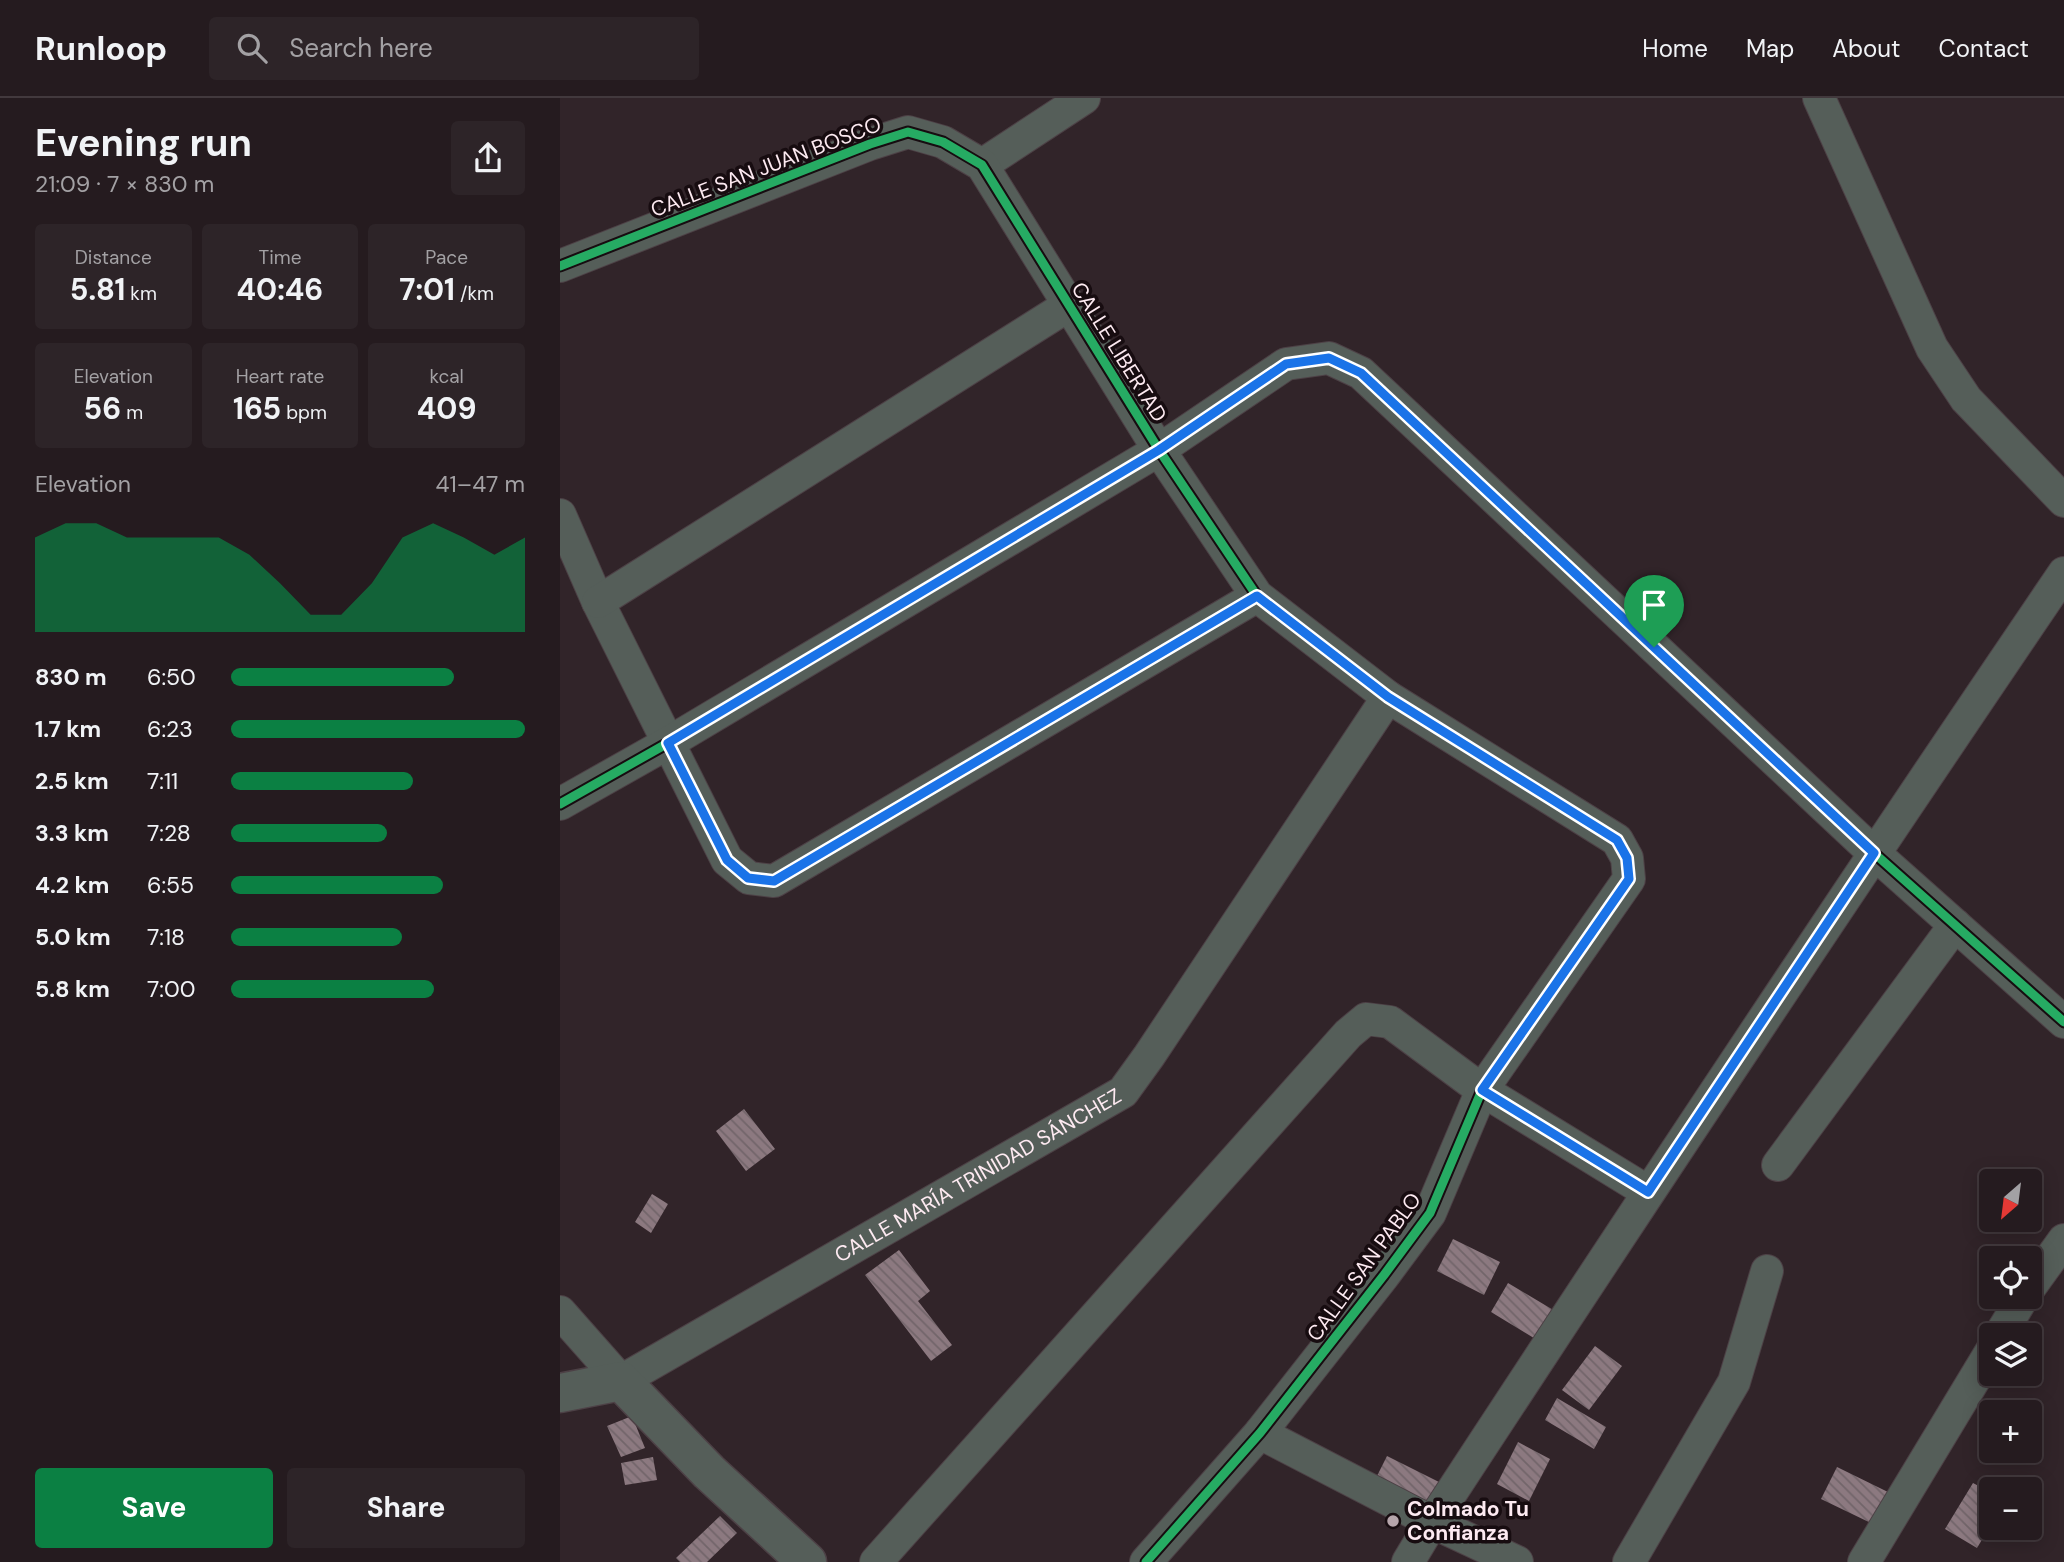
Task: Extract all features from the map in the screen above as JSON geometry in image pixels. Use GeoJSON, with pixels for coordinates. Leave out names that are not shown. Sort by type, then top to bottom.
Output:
{"type":"FeatureCollection","features":[{"type":"Feature","properties":{"kind":"street"},"geometry":{"type":"LineString","coordinates":[[982,165],[1084,98]]}},
{"type":"Feature","properties":{"kind":"street"},"geometry":{"type":"LineString","coordinates":[[1819,98],[1932,348],[1966,398],[2064,501]]}},
{"type":"Feature","properties":{"kind":"street","name":"CALLE SAN JUAN BOSCO"},"geometry":{"type":"LineString","coordinates":[[560,266],[870,144],[908,132],[943,142],[982,165]]}},
{"type":"Feature","properties":{"kind":"street","name":"CALLE LIBERTAD"},"geometry":{"type":"LineString","coordinates":[[982,165],[1159,450],[1257,596],[1388,697],[1617,840],[1627,858]]}},
{"type":"Feature","properties":{"kind":"street"},"geometry":{"type":"LineString","coordinates":[[598,602],[1069,304]]}},
{"type":"Feature","properties":{"kind":"street"},"geometry":{"type":"LineString","coordinates":[[560,804],[668,743],[1159,450],[1286,364],[1329,358],[1361,373],[1874,853],[2064,1022]]}},
{"type":"Feature","properties":{"kind":"street"},"geometry":{"type":"LineString","coordinates":[[560,515],[598,602],[727,860],[748,878],[774,881],[1257,596]]}},
{"type":"Feature","properties":{"kind":"street"},"geometry":{"type":"LineString","coordinates":[[1408,1562],[1648,1192],[2064,573]]}},
{"type":"Feature","properties":{"kind":"street","name":"CALLE MARÍA TRINIDAD SÁNCHEZ"},"geometry":{"type":"LineString","coordinates":[[560,1393],[621,1381],[1123,1092],[1388,697]]}},
{"type":"Feature","properties":{"kind":"street","name":"CALLE SAN PABLO"},"geometry":{"type":"LineString","coordinates":[[1146,1562],[1260,1433],[1430,1213],[1482,1090],[1629,879],[1627,858]]}},
{"type":"Feature","properties":{"kind":"street"},"geometry":{"type":"LineString","coordinates":[[1778,1164],[1955,925]]}},
{"type":"Feature","properties":{"kind":"street"},"geometry":{"type":"LineString","coordinates":[[876,1562],[1348,1034],[1366,1019],[1390,1022],[1482,1090],[1648,1192]]}},
{"type":"Feature","properties":{"kind":"street"},"geometry":{"type":"LineString","coordinates":[[2042,1270],[2064,1240]]}},
{"type":"Feature","properties":{"kind":"street"},"geometry":{"type":"LineString","coordinates":[[1629,1562],[1734,1382],[1767,1271]]}},
{"type":"Feature","properties":{"kind":"street"},"geometry":{"type":"LineString","coordinates":[[560,1312],[621,1381],[709,1472],[807,1562]]}},
{"type":"Feature","properties":{"kind":"street"},"geometry":{"type":"LineString","coordinates":[[1864,1562],[1979,1372]]}},
{"type":"Feature","properties":{"kind":"street"},"geometry":{"type":"LineString","coordinates":[[1260,1433],[1432,1522],[1517,1562]]}},
{"type":"Feature","properties":{"kind":"building"},"geometry":{"type":"Polygon","coordinates":[[[744,1109],[775,1149],[746,1171],[716,1131],[744,1109]]]}},
{"type":"Feature","properties":{"kind":"building"},"geometry":{"type":"Polygon","coordinates":[[[652,1194],[668,1204],[651,1233],[635,1222],[652,1194]]]}},
{"type":"Feature","properties":{"kind":"building"},"geometry":{"type":"Polygon","coordinates":[[[1453,1239],[1500,1262],[1484,1295],[1437,1271],[1453,1239]]]}},
{"type":"Feature","properties":{"kind":"building"},"geometry":{"type":"Polygon","coordinates":[[[899,1250],[930,1291],[918,1301],[952,1345],[931,1361],[865,1275],[899,1250]]]}},
{"type":"Feature","properties":{"kind":"building"},"geometry":{"type":"Polygon","coordinates":[[[1508,1283],[1560,1314],[1542,1343],[1491,1312],[1508,1283]]]}},
{"type":"Feature","properties":{"kind":"building"},"geometry":{"type":"Polygon","coordinates":[[[1595,1346],[1622,1366],[1589,1410],[1562,1390],[1595,1346]]]}},
{"type":"Feature","properties":{"kind":"building"},"geometry":{"type":"Polygon","coordinates":[[[1557,1398],[1606,1427],[1594,1449],[1545,1420],[1557,1398]]]}},
{"type":"Feature","properties":{"kind":"building"},"geometry":{"type":"Polygon","coordinates":[[[632,1416],[645,1448],[621,1457],[607,1426],[632,1416]]]}},
{"type":"Feature","properties":{"kind":"building"},"geometry":{"type":"Polygon","coordinates":[[[1518,1442],[1550,1459],[1529,1501],[1497,1484],[1518,1442]]]}},
{"type":"Feature","properties":{"kind":"building"},"geometry":{"type":"Polygon","coordinates":[[[1387,1456],[1443,1484],[1430,1510],[1374,1482],[1387,1456]]]}},
{"type":"Feature","properties":{"kind":"building"},"geometry":{"type":"Polygon","coordinates":[[[653,1457],[657,1480],[625,1485],[621,1463],[653,1457]]]}},
{"type":"Feature","properties":{"kind":"building"},"geometry":{"type":"Polygon","coordinates":[[[1837,1467],[1890,1493],[1875,1525],[1821,1499],[1837,1467]]]}},
{"type":"Feature","properties":{"kind":"building"},"geometry":{"type":"Polygon","coordinates":[[[1973,1483],[1979,1486],[1979,1540],[1982,1540],[1977,1548],[1945,1529],[1973,1483]]]}},
{"type":"Feature","properties":{"kind":"building"},"geometry":{"type":"Polygon","coordinates":[[[720,1516],[737,1533],[707,1562],[680,1562],[676,1558],[720,1516]]]}},
{"type":"Feature","properties":{"kind":"cycle path"},"geometry":{"type":"LineString","coordinates":[[560,266],[870,144],[908,132],[943,142],[982,165],[1159,450],[1257,596],[1388,697],[1617,840],[1627,858],[1629,879],[1482,1090],[1430,1213],[1260,1433],[1146,1562]]}},
{"type":"Feature","properties":{"kind":"cycle path"},"geometry":{"type":"LineString","coordinates":[[560,804],[668,743],[1159,450],[1286,364],[1329,358],[1361,373],[1874,853],[2064,1022]]}},
{"type":"Feature","properties":{"kind":"place","name":"Colmado Tu Confianza"},"geometry":{"type":"Point","coordinates":[1393,1521]}},
{"type":"Feature","properties":{"kind":"route"},"geometry":{"type":"LineString","coordinates":[[1329,358],[1361,373],[1654,647],[1874,853],[1648,1192],[1482,1090],[1629,879],[1627,858],[1617,840],[1388,697],[1257,596],[774,881],[748,878],[727,860],[668,743],[1159,450],[1286,364],[1329,358]]}}]}
